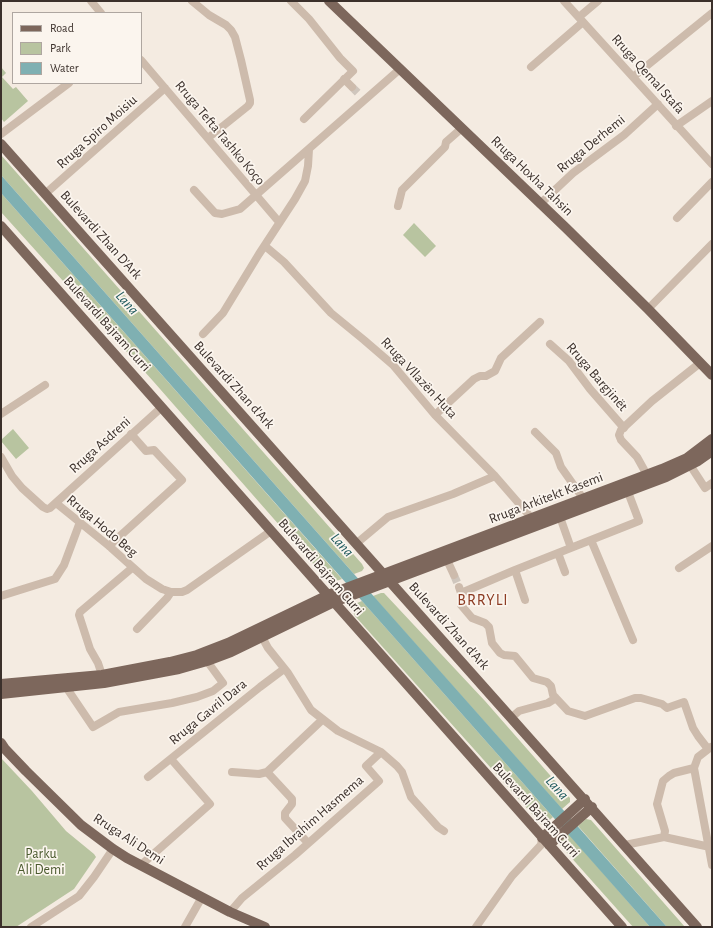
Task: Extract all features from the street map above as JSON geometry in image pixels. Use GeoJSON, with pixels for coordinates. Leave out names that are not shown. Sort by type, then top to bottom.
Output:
{"type":"FeatureCollection","features":[{"type":"Feature","properties":{"kind":"main road","name":"Rruga Hoxha Tahsin"},"geometry":{"type":"LineString","coordinates":[[329,1],[648,309],[712,375]]}},
{"type":"Feature","properties":{"kind":"main road","name":"Bulevardi Zhan D'Ark"},"geometry":{"type":"LineString","coordinates":[[1,144],[180,345]]}},
{"type":"Feature","properties":{"kind":"main road","name":"Bulevardi Bajram Curri"},"geometry":{"type":"LineString","coordinates":[[1,226],[270,531],[547,840],[622,927]]}},
{"type":"Feature","properties":{"kind":"main road","name":"Bulevardi Zhan d'Ark"},"geometry":{"type":"LineString","coordinates":[[180,345],[698,927]]}},
{"type":"Feature","properties":{"kind":"main road","name":"Rruga Arkitekt Kasemi"},"geometry":{"type":"LineString","coordinates":[[387,577],[530,519],[647,475],[687,458],[712,440]]}},
{"type":"Feature","properties":{"kind":"main road","name":"Rruga Arkitekt Kasemi"},"geometry":{"type":"LineString","coordinates":[[387,577],[447,560],[628,492],[666,477],[690,465],[712,451]]}},
{"type":"Feature","properties":{"kind":"main road"},"geometry":{"type":"LineString","coordinates":[[1,684],[102,675],[170,662],[197,655],[387,577]]}},
{"type":"Feature","properties":{"kind":"main road"},"geometry":{"type":"LineString","coordinates":[[1,694],[137,678],[207,661],[231,652],[262,637],[331,599]]}},
{"type":"Feature","properties":{"kind":"main road","name":"Rruga Ali Demi"},"geometry":{"type":"LineString","coordinates":[[1,743],[26,771],[81,825],[113,849],[230,912],[265,927]]}},
{"type":"Feature","properties":{"kind":"main road"},"geometry":{"type":"LineString","coordinates":[[547,840],[588,803]]}},
{"type":"Feature","properties":{"kind":"street"},"geometry":{"type":"LineString","coordinates":[[91,1],[100,12]]}},
{"type":"Feature","properties":{"kind":"street"},"geometry":{"type":"LineString","coordinates":[[192,1],[231,30],[236,43],[250,100],[248,106],[208,138]]}},
{"type":"Feature","properties":{"kind":"street"},"geometry":{"type":"LineString","coordinates":[[291,1],[309,19],[340,58],[353,71],[304,119]]}},
{"type":"Feature","properties":{"kind":"street","name":"Rruga Qemal Stafa"},"geometry":{"type":"LineString","coordinates":[[564,1],[712,164]]}},
{"type":"Feature","properties":{"kind":"street"},"geometry":{"type":"LineString","coordinates":[[531,67],[598,1]]}},
{"type":"Feature","properties":{"kind":"street"},"geometry":{"type":"LineString","coordinates":[[633,77],[712,13]]}},
{"type":"Feature","properties":{"kind":"street","name":"Rruga Tefta Tashko Koço"},"geometry":{"type":"LineString","coordinates":[[142,61],[279,222]]}},
{"type":"Feature","properties":{"kind":"street"},"geometry":{"type":"LineString","coordinates":[[194,190],[215,214],[218,215],[240,210],[309,149],[363,97],[400,69]]}},
{"type":"Feature","properties":{"kind":"street"},"geometry":{"type":"LineString","coordinates":[[344,79],[352,87]]}},
{"type":"Feature","properties":{"kind":"street"},"geometry":{"type":"LineString","coordinates":[[1,134],[68,84]]}},
{"type":"Feature","properties":{"kind":"street","name":"Rruga Spiro Moisiu"},"geometry":{"type":"LineString","coordinates":[[46,194],[165,88]]}},
{"type":"Feature","properties":{"kind":"street"},"geometry":{"type":"LineString","coordinates":[[676,126],[712,101]]}},
{"type":"Feature","properties":{"kind":"street","name":"Rruga Derhemi"},"geometry":{"type":"LineString","coordinates":[[540,204],[573,173],[624,135],[658,104]]}},
{"type":"Feature","properties":{"kind":"street"},"geometry":{"type":"LineString","coordinates":[[398,206],[402,190],[445,147],[446,142],[462,128]]}},
{"type":"Feature","properties":{"kind":"street"},"geometry":{"type":"LineString","coordinates":[[203,334],[223,313],[279,222],[295,199],[305,181],[309,149]]}},
{"type":"Feature","properties":{"kind":"street"},"geometry":{"type":"LineString","coordinates":[[677,218],[712,182]]}},
{"type":"Feature","properties":{"kind":"street"},"geometry":{"type":"LineString","coordinates":[[648,309],[712,244]]}},
{"type":"Feature","properties":{"kind":"street","name":"Rruga Vllazën Huta"},"geometry":{"type":"LineString","coordinates":[[264,246],[284,262],[331,313],[393,365],[435,415],[495,476],[528,514],[530,519]]}},
{"type":"Feature","properties":{"kind":"street"},"geometry":{"type":"LineString","coordinates":[[435,415],[474,379],[480,376],[486,376],[495,371],[501,358],[540,322]]}},
{"type":"Feature","properties":{"kind":"street","name":"Rruga Bargjinët"},"geometry":{"type":"LineString","coordinates":[[550,344],[569,361],[590,389],[624,428]]}},
{"type":"Feature","properties":{"kind":"street","name":"Rruga Bargjinët"},"geometry":{"type":"LineString","coordinates":[[647,475],[637,457],[621,440],[619,435],[624,428],[652,401],[700,363]]}},
{"type":"Feature","properties":{"kind":"street"},"geometry":{"type":"LineString","coordinates":[[1,414],[45,385]]}},
{"type":"Feature","properties":{"kind":"street","name":"Rruga Asdreni"},"geometry":{"type":"LineString","coordinates":[[56,503],[162,407]]}},
{"type":"Feature","properties":{"kind":"street"},"geometry":{"type":"LineString","coordinates":[[536,432],[556,453],[561,467],[583,499]]}},
{"type":"Feature","properties":{"kind":"street"},"geometry":{"type":"LineString","coordinates":[[109,546],[182,480],[154,450],[146,451],[131,434]]}},
{"type":"Feature","properties":{"kind":"street","name":"Rruga Hodo Beg"},"geometry":{"type":"LineString","coordinates":[[1,458],[12,476],[38,503],[47,509],[56,503],[150,582],[171,592],[182,592],[187,590],[270,531]]}},
{"type":"Feature","properties":{"kind":"street"},"geometry":{"type":"LineString","coordinates":[[690,465],[706,488],[712,483]]}},
{"type":"Feature","properties":{"kind":"street"},"geometry":{"type":"LineString","coordinates":[[357,543],[388,517],[453,494],[495,476]]}},
{"type":"Feature","properties":{"kind":"street"},"geometry":{"type":"LineString","coordinates":[[628,492],[639,521],[460,590],[461,605],[472,618],[485,623],[489,627],[492,643],[500,653],[515,656],[533,678],[547,682],[551,686],[553,695],[568,711],[585,716],[635,698],[642,698],[662,704],[667,708],[684,702],[693,728],[698,736],[710,748],[698,757],[694,768],[710,847],[712,865]]}},
{"type":"Feature","properties":{"kind":"street"},"geometry":{"type":"LineString","coordinates":[[560,517],[571,548]]}},
{"type":"Feature","properties":{"kind":"street"},"geometry":{"type":"LineString","coordinates":[[1,596],[55,578],[64,565],[80,522]]}},
{"type":"Feature","properties":{"kind":"street"},"geometry":{"type":"LineString","coordinates":[[591,540],[633,640]]}},
{"type":"Feature","properties":{"kind":"street"},"geometry":{"type":"LineString","coordinates":[[679,568],[712,546]]}},
{"type":"Feature","properties":{"kind":"street"},"geometry":{"type":"LineString","coordinates":[[558,553],[565,572]]}},
{"type":"Feature","properties":{"kind":"street"},"geometry":{"type":"LineString","coordinates":[[447,560],[454,575]]}},
{"type":"Feature","properties":{"kind":"street"},"geometry":{"type":"LineString","coordinates":[[102,675],[98,663],[90,649],[79,615],[80,612],[132,568]]}},
{"type":"Feature","properties":{"kind":"street"},"geometry":{"type":"LineString","coordinates":[[515,570],[525,600]]}},
{"type":"Feature","properties":{"kind":"street"},"geometry":{"type":"LineString","coordinates":[[136,629],[167,598],[171,592]]}},
{"type":"Feature","properties":{"kind":"street"},"geometry":{"type":"LineString","coordinates":[[262,637],[311,710],[338,731],[381,752],[397,766],[402,772],[407,790],[417,804],[438,828],[444,831]]}},
{"type":"Feature","properties":{"kind":"street"},"geometry":{"type":"LineString","coordinates":[[66,687],[93,726],[119,712],[172,703],[214,691],[224,683],[207,661]]}},
{"type":"Feature","properties":{"kind":"street","name":"Rruga Gavril Dara"},"geometry":{"type":"LineString","coordinates":[[148,778],[260,686],[284,669]]}},
{"type":"Feature","properties":{"kind":"street"},"geometry":{"type":"LineString","coordinates":[[512,717],[520,711],[556,698]]}},
{"type":"Feature","properties":{"kind":"street"},"geometry":{"type":"LineString","coordinates":[[232,772],[259,774],[266,772],[322,720]]}},
{"type":"Feature","properties":{"kind":"street","name":"Rruga Ibrahim Hasmema"},"geometry":{"type":"LineString","coordinates":[[230,912],[242,898],[379,781],[366,766],[381,752]]}},
{"type":"Feature","properties":{"kind":"street"},"geometry":{"type":"LineString","coordinates":[[141,865],[210,804],[171,759]]}},
{"type":"Feature","properties":{"kind":"street"},"geometry":{"type":"LineString","coordinates":[[664,837],[665,831],[657,804],[663,781],[674,773],[694,768]]}},
{"type":"Feature","properties":{"kind":"street"},"geometry":{"type":"LineString","coordinates":[[266,772],[292,800],[292,804],[285,813],[285,818],[308,843]]}},
{"type":"Feature","properties":{"kind":"street"},"geometry":{"type":"LineString","coordinates":[[625,845],[664,837],[710,847]]}},
{"type":"Feature","properties":{"kind":"street"},"geometry":{"type":"LineString","coordinates":[[476,927],[512,876],[547,840]]}},
{"type":"Feature","properties":{"kind":"street"},"geometry":{"type":"LineString","coordinates":[[31,927],[79,896],[113,849]]}},
{"type":"Feature","properties":{"kind":"street"},"geometry":{"type":"LineString","coordinates":[[185,927],[202,897]]}},
{"type":"Feature","properties":{"kind":"green space"},"geometry":{"type":"Polygon","coordinates":[[[1,67],[6,73],[2,77],[13,89],[16,87],[28,101],[4,122],[1,118],[1,67]]]}},
{"type":"Feature","properties":{"kind":"green space"},"geometry":{"type":"Polygon","coordinates":[[[1,155],[362,564],[364,568],[362,571],[354,574],[1,175],[1,155]]]}},
{"type":"Feature","properties":{"kind":"green space"},"geometry":{"type":"Polygon","coordinates":[[[1,193],[342,579],[330,583],[153,381],[1,212],[1,193]]]}},
{"type":"Feature","properties":{"kind":"green space"},"geometry":{"type":"Polygon","coordinates":[[[414,223],[436,246],[425,257],[403,235],[414,223]]]}},
{"type":"Feature","properties":{"kind":"green space"},"geometry":{"type":"Polygon","coordinates":[[[13,429],[29,448],[16,459],[1,441],[13,429]]]}},
{"type":"Feature","properties":{"kind":"green space"},"geometry":{"type":"Polygon","coordinates":[[[384,593],[485,701],[570,798],[570,802],[562,809],[373,596],[384,593]]]}},
{"type":"Feature","properties":{"kind":"green space"},"geometry":{"type":"Polygon","coordinates":[[[362,601],[553,817],[544,825],[541,824],[355,616],[352,610],[352,605],[362,601]]]}},
{"type":"Feature","properties":{"kind":"green space","name":"Parku Ali Demi"},"geometry":{"type":"Polygon","coordinates":[[[1,758],[32,791],[66,831],[96,857],[74,889],[16,927],[1,927],[1,758]]]}},
{"type":"Feature","properties":{"kind":"green space"},"geometry":{"type":"Polygon","coordinates":[[[586,819],[591,820],[685,927],[667,927],[578,826],[586,819]]]}},
{"type":"Feature","properties":{"kind":"green space"},"geometry":{"type":"Polygon","coordinates":[[[569,834],[650,927],[633,927],[560,845],[560,842],[569,834]]]}},
{"type":"Feature","properties":{"kind":"water"},"geometry":{"type":"Polygon","coordinates":[[[1,175],[667,927],[650,927],[1,193],[1,175]]]}},
{"type":"Feature","properties":{"kind":"tunnel"},"geometry":{"type":"LineString","coordinates":[[352,87],[360,95]]}},
{"type":"Feature","properties":{"kind":"tunnel"},"geometry":{"type":"LineString","coordinates":[[454,575],[459,587]]}},
{"type":"Feature","properties":{"kind":"district","name":"BRRYLI"},"geometry":{"type":"Point","coordinates":[483,600]}},
{"type":"Feature","properties":{"kind":"water label","name":"Lana"},"geometry":{"type":"Point","coordinates":[127,303]}},
{"type":"Feature","properties":{"kind":"water label","name":"Lana"},"geometry":{"type":"Point","coordinates":[342,545]}},
{"type":"Feature","properties":{"kind":"water label","name":"Lana"},"geometry":{"type":"Point","coordinates":[557,788]}}]}
